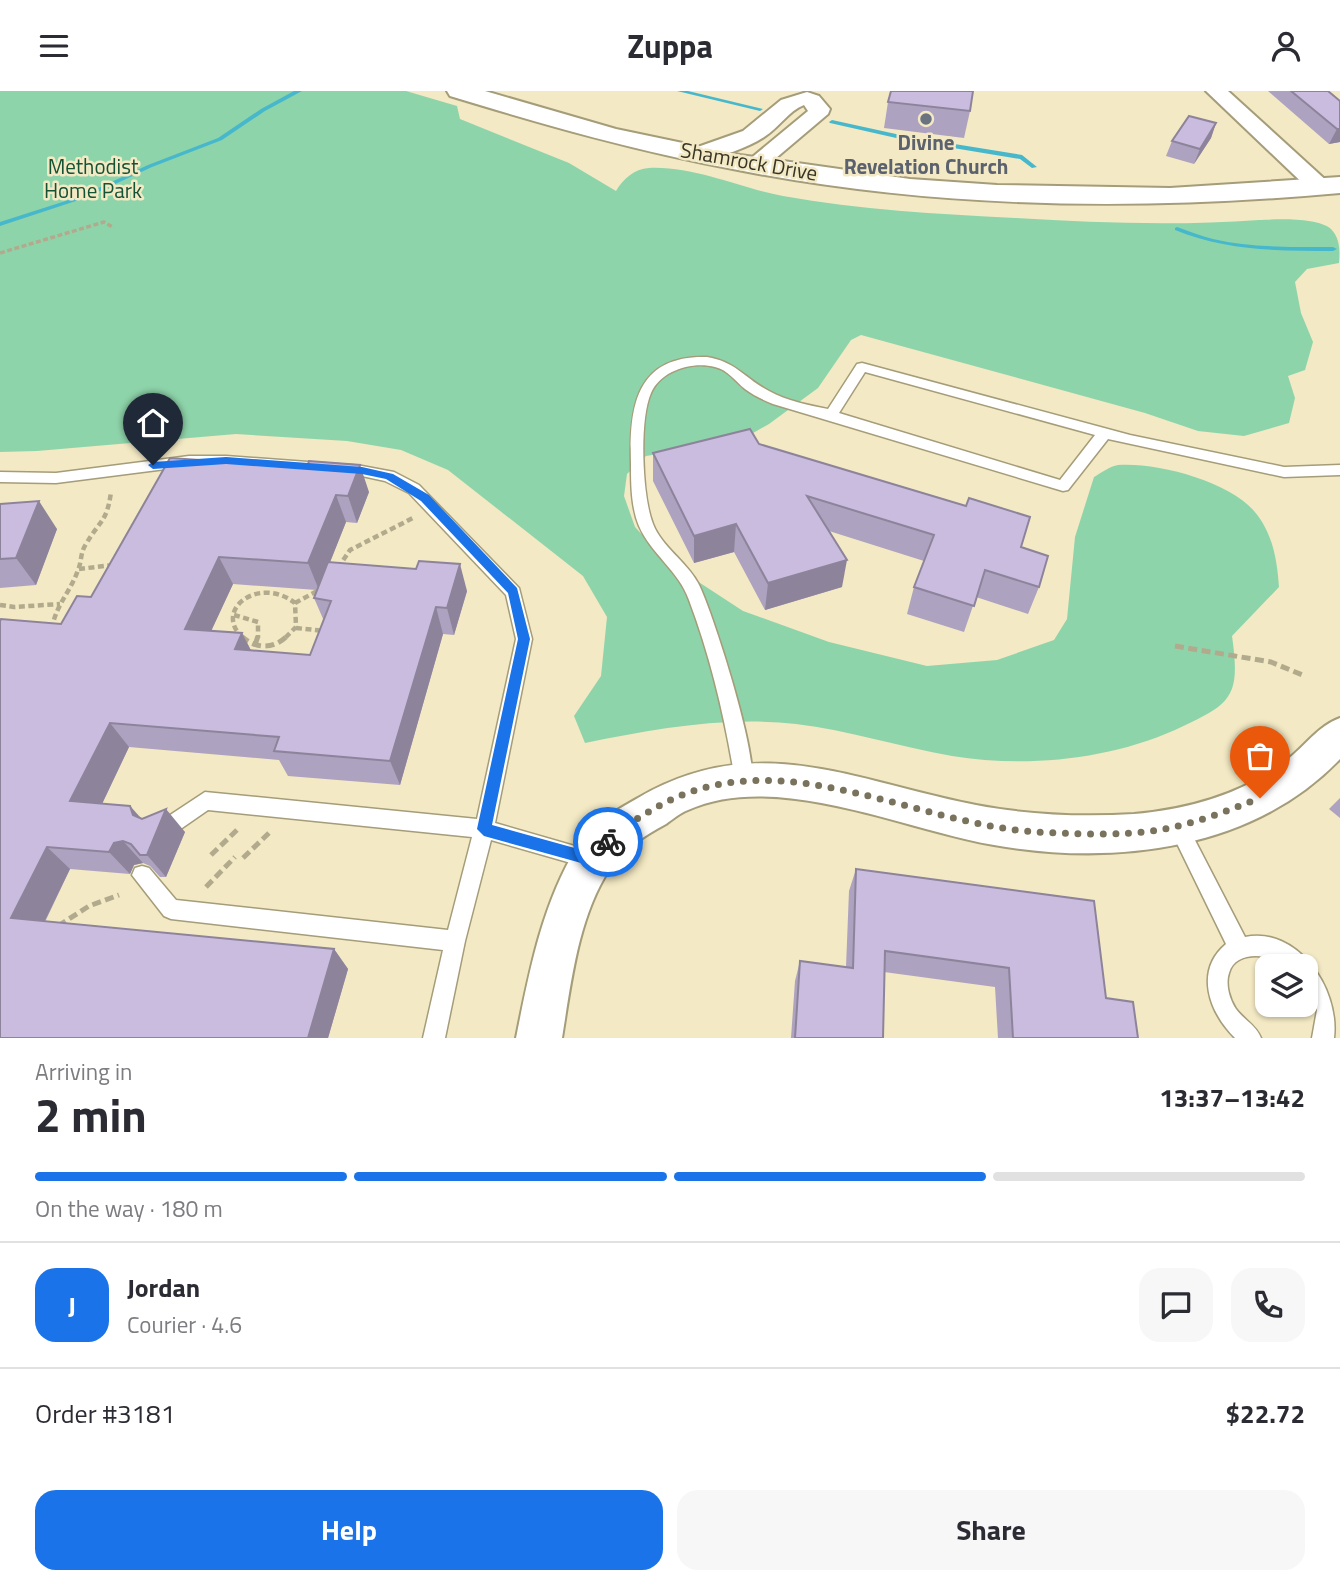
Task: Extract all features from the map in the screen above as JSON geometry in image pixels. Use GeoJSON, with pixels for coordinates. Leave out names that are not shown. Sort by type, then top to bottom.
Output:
{"type":"FeatureCollection","features":[{"type":"Feature","properties":{"kind":"street","name":"Shamrock Drive"},"geometry":{"type":"LineString","coordinates":[[459,91],[573,125],[700,154],[893,184],[1027,194],[1196,196],[1330,187]]}},
{"type":"Feature","properties":{"kind":"street"},"geometry":{"type":"LineString","coordinates":[[1216,91],[1330,187]]}},
{"type":"Feature","properties":{"kind":"street"},"geometry":{"type":"LineString","coordinates":[[700,154],[748,137],[776,117],[788,104],[807,95],[819,109],[817,114],[755,164]]}},
{"type":"Feature","properties":{"kind":"street"},"geometry":{"type":"LineString","coordinates":[[538,1038],[561,932],[592,860],[616,833],[675,797],[718,783],[762,779],[808,783],[974,823],[1036,832],[1158,830],[1204,819],[1260,798],[1295,777],[1340,734]]}},
{"type":"Feature","properties":{"kind":"lane"},"geometry":{"type":"LineString","coordinates":[[744,780],[720,668],[695,593],[680,566],[658,544],[646,524],[638,494],[641,409],[645,391],[668,368],[688,361],[717,362],[734,368],[759,392],[781,402],[1063,486],[1105,433]]}},
{"type":"Feature","properties":{"kind":"lane"},"geometry":{"type":"LineString","coordinates":[[831,415],[862,367],[1105,433],[1283,472],[1340,470]]}},
{"type":"Feature","properties":{"kind":"lane"},"geometry":{"type":"LineString","coordinates":[[0,477],[56,478],[189,461],[226,461],[362,471],[389,476],[414,489],[513,592],[524,639],[484,829],[455,941],[434,1038]]}},
{"type":"Feature","properties":{"kind":"lane"},"geometry":{"type":"LineString","coordinates":[[162,831],[205,801],[484,829],[592,860]]}},
{"type":"Feature","properties":{"kind":"lane"},"geometry":{"type":"LineString","coordinates":[[1177,825],[1239,947]]}},
{"type":"Feature","properties":{"kind":"lane"},"geometry":{"type":"LineString","coordinates":[[142,875],[171,909],[455,941]]}},
{"type":"Feature","properties":{"kind":"lane"},"geometry":{"type":"LineString","coordinates":[[1250,1038],[1239,1030],[1226,1014],[1216,980],[1219,965],[1227,954],[1239,947],[1256,945],[1275,949],[1283,954]]}},
{"type":"Feature","properties":{"kind":"lane"},"geometry":{"type":"LineString","coordinates":[[1318,986],[1328,1009],[1328,1027],[1323,1038]]}},
{"type":"Feature","properties":{"kind":"path"},"geometry":{"type":"LineString","coordinates":[[0,253],[16,246],[90,229],[104,222],[114,228]]}},
{"type":"Feature","properties":{"kind":"path"},"geometry":{"type":"LineString","coordinates":[[59,636],[52,632],[52,623],[79,569],[80,556],[85,545],[104,523],[109,504]]}},
{"type":"Feature","properties":{"kind":"path"},"geometry":{"type":"LineString","coordinates":[[337,570],[350,551],[391,529]]}},
{"type":"Feature","properties":{"kind":"path"},"geometry":{"type":"LineString","coordinates":[[79,569],[121,565]]}},
{"type":"Feature","properties":{"kind":"path"},"geometry":{"type":"LineString","coordinates":[[295,603],[323,588]]}},
{"type":"Feature","properties":{"kind":"path"},"geometry":{"type":"LineString","coordinates":[[258,592],[280,593],[295,603],[298,618],[295,628],[284,641],[272,645],[255,646],[236,633],[232,624],[239,604],[258,592]]}},
{"type":"Feature","properties":{"kind":"path"},"geometry":{"type":"LineString","coordinates":[[0,605],[13,608],[43,603],[60,604]]}},
{"type":"Feature","properties":{"kind":"path"},"geometry":{"type":"LineString","coordinates":[[234,615],[259,622],[260,634],[255,646]]}},
{"type":"Feature","properties":{"kind":"path"},"geometry":{"type":"LineString","coordinates":[[295,628],[326,631],[328,625]]}},
{"type":"Feature","properties":{"kind":"path"},"geometry":{"type":"LineString","coordinates":[[1175,646],[1271,661],[1305,676]]}},
{"type":"Feature","properties":{"kind":"path"},"geometry":{"type":"LineString","coordinates":[[183,910],[235,857]]}},
{"type":"Feature","properties":{"kind":"path"},"geometry":{"type":"LineString","coordinates":[[49,934],[66,919],[89,906],[119,895]]}},
{"type":"Feature","properties":{"kind":"green space","name":"Methodist Home Park"},"geometry":{"type":"Polygon","coordinates":[[[0,91],[406,91],[457,106],[460,119],[569,163],[616,191],[638,170],[666,168],[783,196],[899,211],[1106,222],[1198,223],[1286,219],[1325,225],[1331,229],[1338,241],[1339,263],[1307,269],[1295,282],[1301,313],[1313,342],[1305,370],[1288,376],[1295,398],[1289,423],[1244,436],[1198,431],[1145,413],[861,335],[851,340],[818,388],[769,424],[739,441],[646,456],[627,474],[624,496],[635,527],[668,562],[743,611],[829,642],[927,666],[997,660],[1054,640],[1067,619],[1075,537],[1094,477],[1115,466],[1134,465],[1171,470],[1210,482],[1243,500],[1266,528],[1275,557],[1279,587],[1232,636],[1235,674],[1233,687],[1220,705],[1175,730],[1094,755],[1037,761],[980,760],[816,727],[769,722],[716,723],[585,743],[574,716],[601,676],[607,617],[583,576],[448,470],[401,450],[347,441],[236,434],[0,452],[0,91]]]}},
{"type":"Feature","properties":{"kind":"building"},"geometry":{"type":"Polygon","coordinates":[[[891,91],[973,91],[970,111],[888,102],[891,91]]]}},
{"type":"Feature","properties":{"kind":"building"},"geometry":{"type":"Polygon","coordinates":[[[1291,91],[1328,91],[1340,101],[1340,129],[1337,129],[1291,91]]]}},
{"type":"Feature","properties":{"kind":"building"},"geometry":{"type":"Polygon","coordinates":[[[1189,116],[1216,123],[1200,149],[1172,141],[1189,116]]]}},
{"type":"Feature","properties":{"kind":"building"},"geometry":{"type":"Polygon","coordinates":[[[750,429],[759,444],[966,506],[969,498],[1030,517],[1021,547],[1048,556],[1039,587],[985,570],[974,606],[914,587],[934,535],[807,496],[847,560],[768,583],[736,524],[694,536],[653,453],[750,429]]]}},
{"type":"Feature","properties":{"kind":"building"},"geometry":{"type":"Polygon","coordinates":[[[170,458],[307,467],[309,461],[360,465],[348,496],[336,495],[308,563],[219,557],[185,629],[242,633],[235,649],[310,655],[331,601],[314,598],[328,562],[416,569],[419,561],[460,564],[447,608],[436,607],[390,761],[274,751],[279,737],[110,723],[70,801],[130,806],[133,815],[142,819],[166,809],[147,855],[140,855],[131,844],[123,841],[114,843],[109,852],[47,847],[11,918],[334,949],[308,1038],[0,1038],[0,621],[61,624],[77,596],[91,597],[170,458]]]}},
{"type":"Feature","properties":{"kind":"building"},"geometry":{"type":"Polygon","coordinates":[[[39,501],[16,558],[0,559],[0,504],[39,501]]]}},
{"type":"Feature","properties":{"kind":"building"},"geometry":{"type":"Polygon","coordinates":[[[856,869],[1094,901],[1106,998],[1133,1002],[1138,1038],[1013,1038],[1009,968],[885,951],[883,1038],[795,1038],[800,961],[853,968],[856,869]]]}},
{"type":"Feature","properties":{"kind":"waterway"},"geometry":{"type":"LineString","coordinates":[[0,224],[83,197],[150,166],[220,139],[263,110],[299,91]]}},
{"type":"Feature","properties":{"kind":"waterway"},"geometry":{"type":"LineString","coordinates":[[680,91],[760,109]]}},
{"type":"Feature","properties":{"kind":"waterway"},"geometry":{"type":"LineString","coordinates":[[832,122],[905,138],[1022,157],[1034,167]]}},
{"type":"Feature","properties":{"kind":"waterway"},"geometry":{"type":"LineString","coordinates":[[1177,229],[1233,245],[1333,249]]}},
{"type":"Feature","properties":{"kind":"way so far"},"geometry":{"type":"LineString","coordinates":[[608,842],[616,833],[646,813],[682,793],[718,783],[762,779],[808,783],[974,823],[1036,832],[1158,830],[1204,819],[1260,798]]}},
{"type":"Feature","properties":{"kind":"place","name":"Divine Revelation Church"},"geometry":{"type":"Point","coordinates":[926,119]}},
{"type":"Feature","properties":{"kind":"route"},"geometry":{"type":"LineString","coordinates":[[153,465],[226,461],[362,471],[389,476],[425,498],[513,592],[524,639],[484,829],[592,860],[608,842]]}}]}
